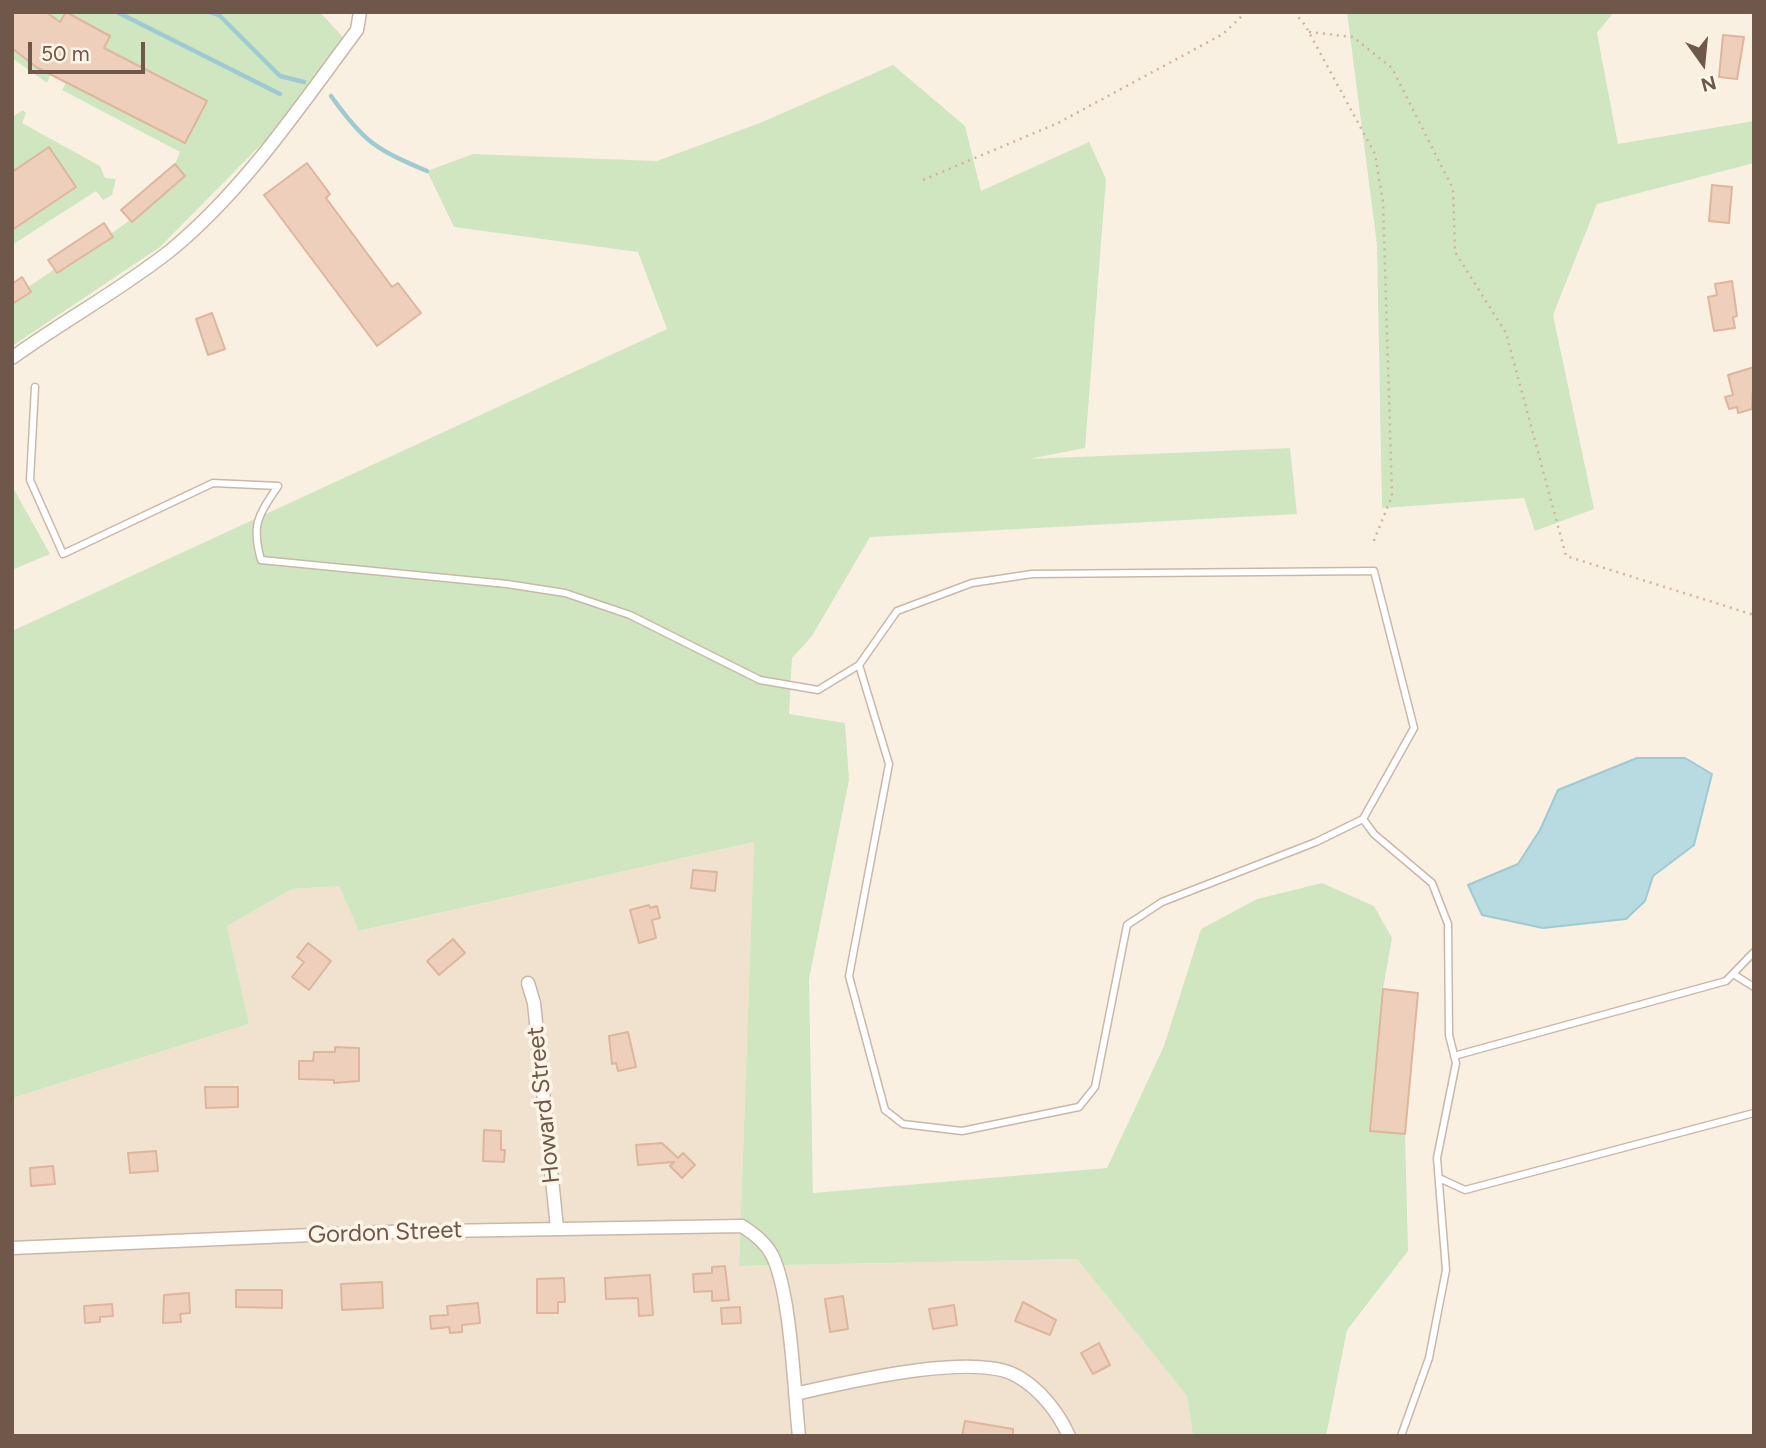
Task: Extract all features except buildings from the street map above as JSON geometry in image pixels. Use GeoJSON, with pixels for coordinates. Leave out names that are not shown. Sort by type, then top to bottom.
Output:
{"type":"FeatureCollection","features":[{"type":"Feature","properties":{"kind":"street"},"geometry":{"type":"LineString","coordinates":[[12,358],[134,278],[173,248],[225,199],[357,30],[360,12]]}},
{"type":"Feature","properties":{"kind":"street","name":"Howard Street"},"geometry":{"type":"LineString","coordinates":[[527,983],[534,1003],[557,1228]]}},
{"type":"Feature","properties":{"kind":"street","name":"Gordon Street"},"geometry":{"type":"LineString","coordinates":[[12,1248],[381,1232],[724,1224],[741,1226],[755,1235],[772,1254],[781,1281],[794,1394]]}},
{"type":"Feature","properties":{"kind":"street"},"geometry":{"type":"LineString","coordinates":[[799,1436],[794,1394],[881,1376],[969,1366],[1015,1375],[1045,1397],[1069,1436]]}},
{"type":"Feature","properties":{"kind":"lane"},"geometry":{"type":"LineString","coordinates":[[35,387],[30,480],[63,554],[213,483],[278,486],[260,513],[254,533],[261,559],[507,584],[565,593],[630,615],[760,680],[818,690],[859,665],[897,611],[972,583],[1032,574],[1374,570],[1414,728],[1363,819],[1316,842],[1163,902],[1127,925],[1095,1087],[1079,1107],[962,1131],[903,1124],[885,1110],[849,976],[889,764],[859,665]]}},
{"type":"Feature","properties":{"kind":"lane"},"geometry":{"type":"LineString","coordinates":[[1363,819],[1374,834],[1432,883],[1448,924],[1449,1035],[1456,1063],[1437,1158],[1446,1270],[1429,1358],[1401,1436]]}},
{"type":"Feature","properties":{"kind":"lane"},"geometry":{"type":"LineString","coordinates":[[1454,1056],[1726,981],[1754,952]]}},
{"type":"Feature","properties":{"kind":"lane"},"geometry":{"type":"LineString","coordinates":[[1733,974],[1754,987]]}},
{"type":"Feature","properties":{"kind":"lane"},"geometry":{"type":"LineString","coordinates":[[1439,1178],[1465,1190],[1754,1112]]}},
{"type":"Feature","properties":{"kind":"path"},"geometry":{"type":"LineString","coordinates":[[923,180],[1058,123],[1223,34],[1247,12]]}},
{"type":"Feature","properties":{"kind":"path"},"geometry":{"type":"LineString","coordinates":[[1294,12],[1309,32],[1375,154],[1383,202],[1392,496],[1373,544]]}},
{"type":"Feature","properties":{"kind":"path"},"geometry":{"type":"LineString","coordinates":[[1309,32],[1353,37],[1392,68],[1452,189],[1455,252],[1506,333],[1566,556],[1754,615]]}},
{"type":"Feature","properties":{"kind":"shaded area"},"geometry":{"type":"Polygon","coordinates":[[[754,842],[739,1266],[1077,1259],[1187,1396],[1193,1436],[12,1436],[12,1098],[249,1024],[227,926],[292,889],[339,886],[360,931],[754,842]]]}},
{"type":"Feature","properties":{"kind":"green space"},"geometry":{"type":"Polygon","coordinates":[[[46,12],[65,12],[36,66],[50,75],[47,83],[12,58],[12,48],[46,12]]]}},
{"type":"Feature","properties":{"kind":"green space"},"geometry":{"type":"Polygon","coordinates":[[[66,12],[320,12],[348,43],[302,103],[160,247],[12,346],[12,304],[31,292],[28,287],[55,269],[57,273],[130,220],[132,222],[185,176],[175,164],[180,152],[62,90],[66,83],[82,91],[110,37],[66,12]],[[115,54],[93,95],[185,143],[207,101],[115,54]]]}},
{"type":"Feature","properties":{"kind":"green space"},"geometry":{"type":"Polygon","coordinates":[[[1347,12],[1614,12],[1597,33],[1618,144],[1754,121],[1754,163],[1597,204],[1553,315],[1594,509],[1535,531],[1524,498],[1382,508],[1377,245],[1347,12]]]}},
{"type":"Feature","properties":{"kind":"green space"},"geometry":{"type":"Polygon","coordinates":[[[893,65],[965,126],[981,191],[1089,142],[1106,179],[1085,448],[1029,459],[1290,448],[1297,514],[870,537],[812,636],[792,658],[789,714],[845,723],[849,780],[809,979],[813,1193],[1107,1168],[1164,1046],[1201,929],[1257,899],[1322,883],[1374,906],[1392,938],[1383,989],[1371,1131],[1405,1134],[1408,1251],[1347,1330],[1326,1436],[1193,1436],[1187,1396],[1077,1259],[739,1266],[754,842],[359,931],[339,886],[292,889],[227,926],[249,1024],[12,1098],[12,631],[667,329],[638,252],[454,227],[427,171],[473,154],[657,161],[760,123],[893,65]]]}},
{"type":"Feature","properties":{"kind":"green space"},"geometry":{"type":"Polygon","coordinates":[[[23,110],[26,113],[22,123],[100,166],[105,178],[116,179],[112,195],[103,200],[96,191],[12,245],[12,230],[76,187],[49,147],[12,172],[12,117],[23,110]]]}},
{"type":"Feature","properties":{"kind":"green space"},"geometry":{"type":"Polygon","coordinates":[[[12,486],[50,554],[12,570],[12,486]]]}},
{"type":"Feature","properties":{"kind":"water"},"geometry":{"type":"Polygon","coordinates":[[[1637,758],[1685,758],[1712,774],[1694,845],[1653,876],[1645,901],[1626,919],[1543,928],[1482,915],[1468,885],[1518,864],[1540,830],[1558,790],[1637,758]]]}},
{"type":"Feature","properties":{"kind":"waterway"},"geometry":{"type":"LineString","coordinates":[[117,12],[280,94]]}},
{"type":"Feature","properties":{"kind":"waterway"},"geometry":{"type":"LineString","coordinates":[[210,12],[219,15],[280,76],[304,82]]}},
{"type":"Feature","properties":{"kind":"waterway"},"geometry":{"type":"LineString","coordinates":[[331,96],[362,134],[382,150],[427,171]]}}]}
